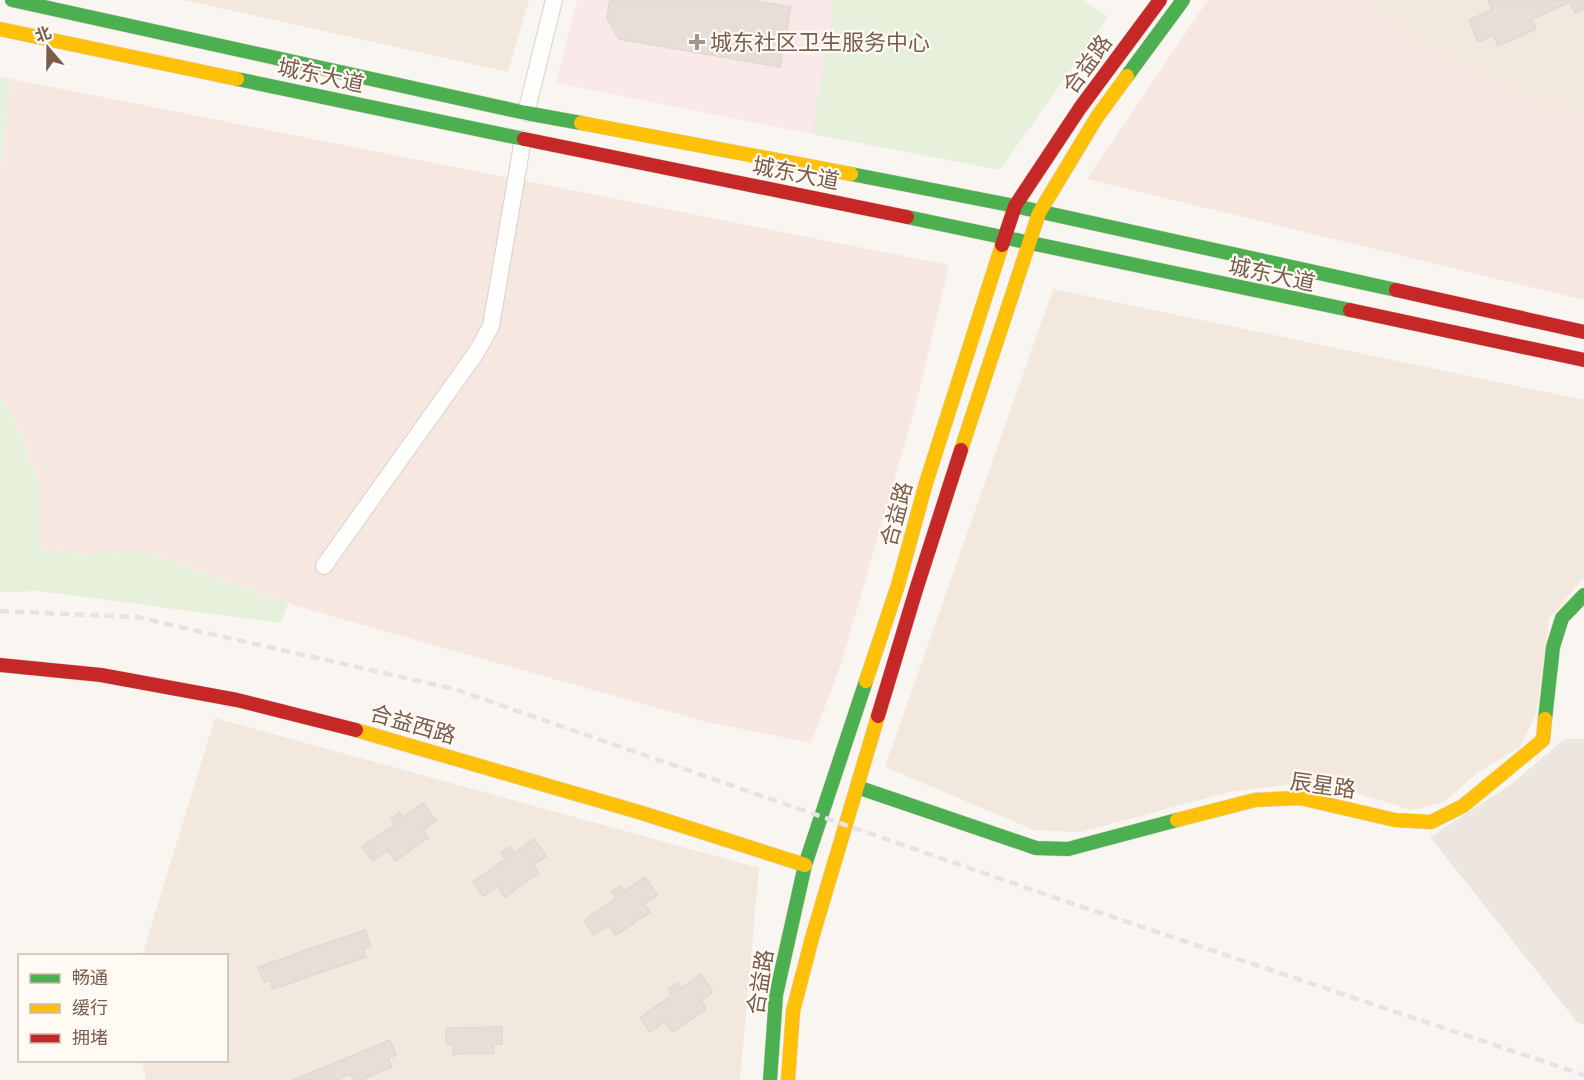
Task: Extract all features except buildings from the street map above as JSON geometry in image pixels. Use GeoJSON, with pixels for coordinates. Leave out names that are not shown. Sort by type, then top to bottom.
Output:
{"type":"FeatureCollection","features":[{"type":"Feature","properties":{"kind":"main road","name":"城东大道"},"geometry":{"type":"LineString","coordinates":[[12,0],[526,113],[1015,206],[1584,332]]}},
{"type":"Feature","properties":{"kind":"main road","name":"合益路"},"geometry":{"type":"LineString","coordinates":[[770,1080],[776,994],[805,865],[898,585],[926,483],[1015,206],[1080,108],[1160,0]]}},
{"type":"Feature","properties":{"kind":"main road","name":"合益路"},"geometry":{"type":"LineString","coordinates":[[788,1080],[793,1011],[812,938],[916,590],[1028,243],[1040,213],[1097,117],[1183,0]]}},
{"type":"Feature","properties":{"kind":"main road","name":"城东大道"},"geometry":{"type":"LineString","coordinates":[[0,29],[1584,360]]}},
{"type":"Feature","properties":{"kind":"main road","name":"辰星路"},"geometry":{"type":"LineString","coordinates":[[857,787],[1035,848],[1068,849],[1255,800],[1300,798],[1395,820],[1431,822],[1463,806],[1543,740],[1553,647],[1562,618],[1584,595]]}},
{"type":"Feature","properties":{"kind":"main road","name":"合益西路"},"geometry":{"type":"LineString","coordinates":[[0,665],[101,675],[237,700],[333,723],[642,813],[805,865]]}},
{"type":"Feature","properties":{"kind":"street"},"geometry":{"type":"LineString","coordinates":[[526,113],[554,0]]}},
{"type":"Feature","properties":{"kind":"street"},"geometry":{"type":"LineString","coordinates":[[324,566],[476,353],[491,326],[523,139]]}},
{"type":"Feature","properties":{"kind":"shaded area"},"geometry":{"type":"Polygon","coordinates":[[[184,0],[529,0],[508,72],[184,0]]]}},
{"type":"Feature","properties":{"kind":"shaded area","name":"城东社区卫生服务中心"},"geometry":{"type":"Polygon","coordinates":[[[577,0],[834,0],[812,134],[556,83],[577,0]]]}},
{"type":"Feature","properties":{"kind":"shaded area"},"geometry":{"type":"Polygon","coordinates":[[[1208,0],[1365,0],[1418,44],[1571,114],[1584,117],[1584,300],[1087,179],[1208,0]]]}},
{"type":"Feature","properties":{"kind":"shaded area"},"geometry":{"type":"Polygon","coordinates":[[[1365,0],[1584,0],[1584,117],[1571,114],[1418,44],[1365,0]]]}},
{"type":"Feature","properties":{"kind":"shaded area"},"geometry":{"type":"Polygon","coordinates":[[[11,79],[949,265],[915,408],[841,664],[811,743],[707,722],[359,624],[288,603],[144,551],[80,554],[42,548],[38,482],[22,434],[0,397],[0,174],[11,79]]]}},
{"type":"Feature","properties":{"kind":"shaded area"},"geometry":{"type":"Polygon","coordinates":[[[1053,289],[1584,400],[1584,577],[1549,619],[1537,711],[1520,747],[1478,772],[1444,802],[1412,810],[1317,781],[1229,792],[1081,832],[1034,830],[885,767],[1053,289]]]}},
{"type":"Feature","properties":{"kind":"shaded area"},"geometry":{"type":"Polygon","coordinates":[[[215,718],[759,868],[740,1080],[146,1080],[142,1062],[228,1062],[228,954],[143,954],[215,718]]]}},
{"type":"Feature","properties":{"kind":"shaded area"},"geometry":{"type":"Polygon","coordinates":[[[1564,739],[1584,739],[1584,1025],[1577,1022],[1430,837],[1512,784],[1564,739]]]}},
{"type":"Feature","properties":{"kind":"green space"},"geometry":{"type":"Polygon","coordinates":[[[834,0],[1083,0],[1108,17],[1000,170],[812,134],[834,0]]]}},
{"type":"Feature","properties":{"kind":"green space"},"geometry":{"type":"Polygon","coordinates":[[[0,77],[11,79],[0,174],[0,77]]]}},
{"type":"Feature","properties":{"kind":"green space"},"geometry":{"type":"Polygon","coordinates":[[[0,397],[22,434],[38,482],[42,548],[80,554],[144,551],[288,603],[281,623],[39,591],[0,592],[0,397]]]}},
{"type":"Feature","properties":{"kind":"railway"},"geometry":{"type":"LineString","coordinates":[[0,611],[136,617],[454,689],[1050,896],[1584,1075]]}},
{"type":"Feature","properties":{"kind":"traffic: fast"},"geometry":{"type":"LineString","coordinates":[[12,0],[526,113],[581,123]]}},
{"type":"Feature","properties":{"kind":"traffic: fast"},"geometry":{"type":"LineString","coordinates":[[1127,76],[1183,0]]}},
{"type":"Feature","properties":{"kind":"traffic: fast"},"geometry":{"type":"LineString","coordinates":[[237,79],[524,139]]}},
{"type":"Feature","properties":{"kind":"traffic: fast"},"geometry":{"type":"LineString","coordinates":[[851,174],[1015,206],[1396,290]]}},
{"type":"Feature","properties":{"kind":"traffic: fast"},"geometry":{"type":"LineString","coordinates":[[907,217],[1350,310]]}},
{"type":"Feature","properties":{"kind":"traffic: fast"},"geometry":{"type":"LineString","coordinates":[[1545,719],[1553,647],[1562,618],[1584,595]]}},
{"type":"Feature","properties":{"kind":"traffic: fast"},"geometry":{"type":"LineString","coordinates":[[770,1080],[776,995],[805,865],[866,681]]}},
{"type":"Feature","properties":{"kind":"traffic: fast"},"geometry":{"type":"LineString","coordinates":[[857,787],[1036,848],[1068,849],[1177,820]]}},
{"type":"Feature","properties":{"kind":"traffic: slow"},"geometry":{"type":"LineString","coordinates":[[0,29],[237,79]]}},
{"type":"Feature","properties":{"kind":"traffic: slow"},"geometry":{"type":"LineString","coordinates":[[961,450],[1039,213],[1097,117],[1127,76]]}},
{"type":"Feature","properties":{"kind":"traffic: slow"},"geometry":{"type":"LineString","coordinates":[[581,123],[851,174]]}},
{"type":"Feature","properties":{"kind":"traffic: slow"},"geometry":{"type":"LineString","coordinates":[[866,681],[898,585],[926,483],[1002,245]]}},
{"type":"Feature","properties":{"kind":"traffic: slow"},"geometry":{"type":"LineString","coordinates":[[788,1080],[793,1011],[812,938],[878,716]]}},
{"type":"Feature","properties":{"kind":"traffic: slow"},"geometry":{"type":"LineString","coordinates":[[1177,820],[1255,800],[1300,798],[1395,820],[1431,822],[1463,806],[1543,740],[1545,719]]}},
{"type":"Feature","properties":{"kind":"traffic: slow"},"geometry":{"type":"LineString","coordinates":[[356,730],[642,813],[805,865]]}},
{"type":"Feature","properties":{"kind":"traffic: jam"},"geometry":{"type":"LineString","coordinates":[[1002,245],[1015,206],[1080,108],[1160,0]]}},
{"type":"Feature","properties":{"kind":"traffic: jam"},"geometry":{"type":"LineString","coordinates":[[524,139],[907,217]]}},
{"type":"Feature","properties":{"kind":"traffic: jam"},"geometry":{"type":"LineString","coordinates":[[1396,290],[1584,332]]}},
{"type":"Feature","properties":{"kind":"traffic: jam"},"geometry":{"type":"LineString","coordinates":[[1350,310],[1584,360]]}},
{"type":"Feature","properties":{"kind":"traffic: jam"},"geometry":{"type":"LineString","coordinates":[[878,716],[961,450]]}},
{"type":"Feature","properties":{"kind":"traffic: jam"},"geometry":{"type":"LineString","coordinates":[[0,665],[101,675],[237,700],[356,730]]}},
{"type":"Feature","properties":{"kind":"place","name":"城东社区卫生服务中心"},"geometry":{"type":"Point","coordinates":[697,42]}}]}
